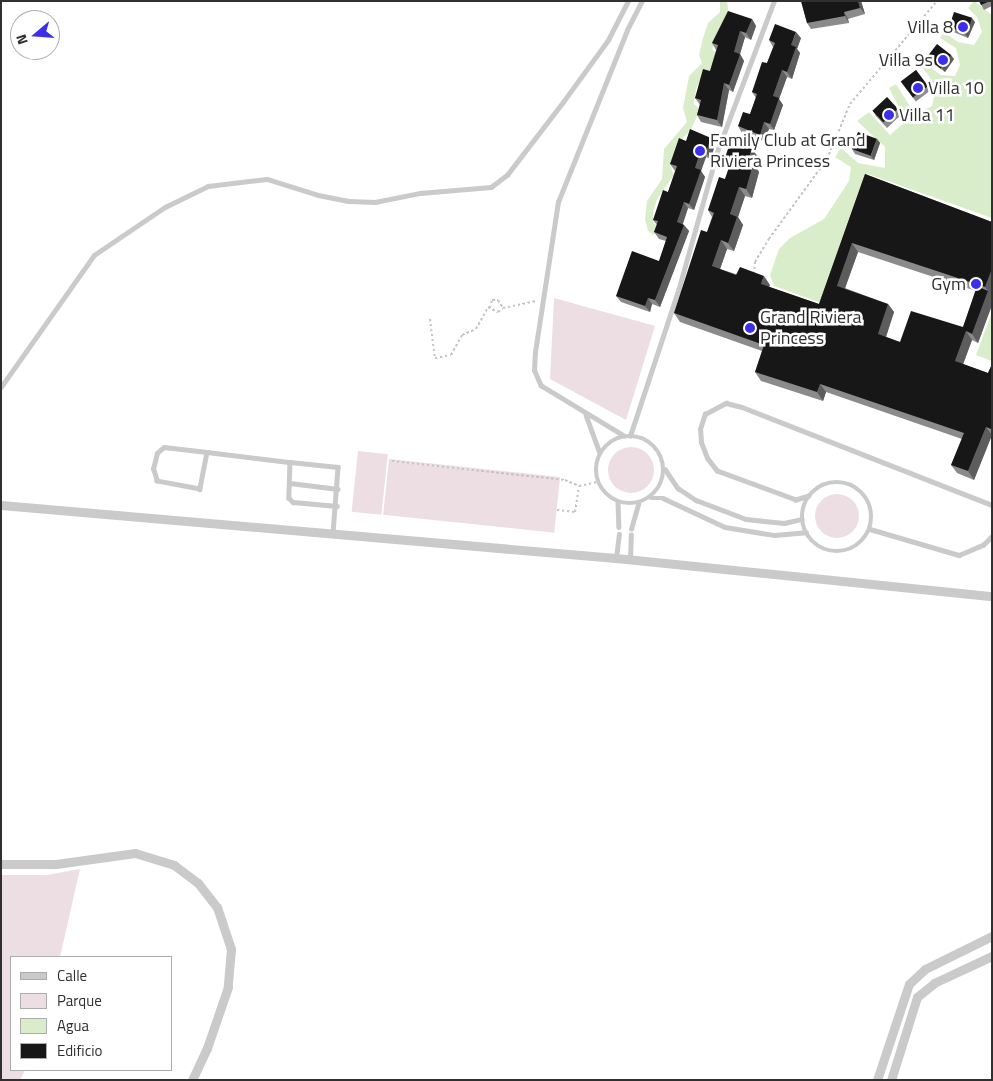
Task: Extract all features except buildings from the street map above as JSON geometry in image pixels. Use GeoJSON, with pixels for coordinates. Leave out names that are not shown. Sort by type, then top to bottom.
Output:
{"type":"FeatureCollection","features":[{"type":"Feature","properties":{"kind":"street"},"geometry":{"type":"LineString","coordinates":[[1,505],[630,559],[992,596]]}},
{"type":"Feature","properties":{"kind":"street"},"geometry":{"type":"LineString","coordinates":[[1,864],[56,864],[135,853],[174,865],[198,883],[217,907],[232,949],[228,987],[192,1080]]}},
{"type":"Feature","properties":{"kind":"street"},"geometry":{"type":"LineString","coordinates":[[877,1080],[909,984],[925,969],[988,938],[992,954],[934,983],[918,997],[891,1080]]}},
{"type":"Feature","properties":{"kind":"lane"},"geometry":{"type":"LineString","coordinates":[[1,387],[94,255],[165,207],[208,186],[267,179],[325,197],[375,202],[420,193],[490,187],[508,175],[563,102],[608,40],[628,1]]}},
{"type":"Feature","properties":{"kind":"lane"},"geometry":{"type":"LineString","coordinates":[[624,436],[541,386],[534,370],[558,202],[627,30],[642,1]]}},
{"type":"Feature","properties":{"kind":"lane"},"geometry":{"type":"LineString","coordinates":[[630,436],[678,291],[718,149],[774,1]]}},
{"type":"Feature","properties":{"kind":"lane"},"geometry":{"type":"LineString","coordinates":[[809,496],[802,519],[806,532],[813,542],[835,552],[856,546],[870,529],[872,511],[868,500],[855,486],[831,482],[820,486],[809,496],[796,500],[717,471],[707,458],[701,442],[700,429],[705,414],[726,402],[742,406],[992,504]]}},
{"type":"Feature","properties":{"kind":"lane"},"geometry":{"type":"LineString","coordinates":[[585,414],[600,453]]}},
{"type":"Feature","properties":{"kind":"lane"},"geometry":{"type":"LineString","coordinates":[[802,519],[767,522],[719,509],[678,488],[664,468],[659,451],[650,442],[624,436],[611,442],[600,453],[596,468],[598,482],[609,498],[618,502],[638,504],[651,498],[663,498],[725,527],[774,535],[806,532]]}},
{"type":"Feature","properties":{"kind":"lane"},"geometry":{"type":"LineString","coordinates":[[207,452],[200,489],[156,481],[153,469],[157,453],[164,448],[207,452],[338,467],[334,534]]}},
{"type":"Feature","properties":{"kind":"lane"},"geometry":{"type":"LineString","coordinates":[[290,462],[289,498],[293,502],[337,506]]}},
{"type":"Feature","properties":{"kind":"lane"},"geometry":{"type":"LineString","coordinates":[[651,498],[663,480],[664,468]]}},
{"type":"Feature","properties":{"kind":"lane"},"geometry":{"type":"LineString","coordinates":[[290,483],[338,489]]}},
{"type":"Feature","properties":{"kind":"lane"},"geometry":{"type":"LineString","coordinates":[[618,502],[620,528]]}},
{"type":"Feature","properties":{"kind":"lane"},"geometry":{"type":"LineString","coordinates":[[631,529],[638,504]]}},
{"type":"Feature","properties":{"kind":"lane"},"geometry":{"type":"LineString","coordinates":[[870,529],[958,555],[983,545],[992,536]]}},
{"type":"Feature","properties":{"kind":"lane"},"geometry":{"type":"LineString","coordinates":[[616,558],[619,534]]}},
{"type":"Feature","properties":{"kind":"lane"},"geometry":{"type":"LineString","coordinates":[[630,559],[631,535]]}},
{"type":"Feature","properties":{"kind":"path"},"geometry":{"type":"LineString","coordinates":[[754,277],[755,262],[827,159],[850,104],[937,1]]}},
{"type":"Feature","properties":{"kind":"path"},"geometry":{"type":"LineString","coordinates":[[490,308],[498,312],[503,308],[543,299]]}},
{"type":"Feature","properties":{"kind":"path"},"geometry":{"type":"LineString","coordinates":[[430,319],[435,358],[450,355],[462,335],[476,328],[490,308],[492,300],[498,300],[503,308]]}},
{"type":"Feature","properties":{"kind":"path"},"geometry":{"type":"LineString","coordinates":[[392,462],[564,480],[579,486],[598,482]]}},
{"type":"Feature","properties":{"kind":"path"},"geometry":{"type":"LineString","coordinates":[[556,510],[576,512],[579,486]]}},
{"type":"Feature","properties":{"kind":"green space"},"geometry":{"type":"Polygon","coordinates":[[[554,298],[655,326],[626,420],[550,379],[554,298]]]}},
{"type":"Feature","properties":{"kind":"green space"},"geometry":{"type":"Polygon","coordinates":[[[631,447],[644,451],[650,457],[654,470],[650,483],[644,489],[631,493],[618,489],[612,483],[608,470],[612,457],[618,451],[631,447]]]}},
{"type":"Feature","properties":{"kind":"green space"},"geometry":{"type":"Polygon","coordinates":[[[358,451],[388,454],[381,515],[352,512],[358,451]]]}},
{"type":"Feature","properties":{"kind":"green space"},"geometry":{"type":"Polygon","coordinates":[[[389,459],[560,477],[554,533],[383,515],[389,459]]]}},
{"type":"Feature","properties":{"kind":"green space"},"geometry":{"type":"Polygon","coordinates":[[[837,494],[849,498],[855,504],[859,516],[855,528],[849,534],[837,538],[825,534],[819,528],[815,516],[819,504],[825,498],[837,494]]]}},
{"type":"Feature","properties":{"kind":"green space"},"geometry":{"type":"Polygon","coordinates":[[[80,869],[60,956],[10,956],[10,1071],[24,1071],[20,1080],[1,1080],[1,875],[47,875],[80,869]]]}},
{"type":"Feature","properties":{"kind":"water"},"geometry":{"type":"Polygon","coordinates":[[[720,1],[727,1],[729,15],[712,49],[717,54],[708,76],[702,76],[696,89],[694,104],[700,109],[691,130],[677,144],[670,165],[674,175],[657,199],[653,213],[653,222],[657,226],[654,235],[648,231],[645,219],[647,201],[662,179],[664,149],[687,122],[683,108],[689,76],[702,63],[699,55],[703,38],[708,23],[720,12],[720,1]]]}},
{"type":"Feature","properties":{"kind":"water"},"geometry":{"type":"Polygon","coordinates":[[[974,1],[992,15],[992,218],[868,174],[821,303],[774,286],[770,275],[779,249],[790,238],[824,219],[849,181],[851,167],[835,157],[841,148],[858,163],[885,168],[885,147],[857,121],[869,112],[890,135],[906,121],[889,88],[896,84],[911,108],[922,111],[932,106],[935,92],[929,76],[920,65],[929,66],[941,75],[955,76],[960,65],[956,48],[940,38],[944,32],[958,42],[974,45],[982,32],[977,17],[968,8],[974,1]]]}},
{"type":"Feature","properties":{"kind":"water"},"geometry":{"type":"Polygon","coordinates":[[[992,312],[992,361],[976,355],[992,312]]]}},
{"type":"Feature","properties":{"kind":"place","name":"Villa 8"},"geometry":{"type":"Point","coordinates":[963,27]}},
{"type":"Feature","properties":{"kind":"place","name":"Villa 9s"},"geometry":{"type":"Point","coordinates":[943,60]}},
{"type":"Feature","properties":{"kind":"place","name":"Villa 10"},"geometry":{"type":"Point","coordinates":[918,88]}},
{"type":"Feature","properties":{"kind":"place","name":"Villa 11"},"geometry":{"type":"Point","coordinates":[889,115]}},
{"type":"Feature","properties":{"kind":"place","name":"Family Club at Grand Riviera Princess"},"geometry":{"type":"Point","coordinates":[700,151]}},
{"type":"Feature","properties":{"kind":"place","name":"Gym"},"geometry":{"type":"Point","coordinates":[976,284]}},
{"type":"Feature","properties":{"kind":"place","name":"Grand Riviera Princess"},"geometry":{"type":"Point","coordinates":[750,328]}}]}
